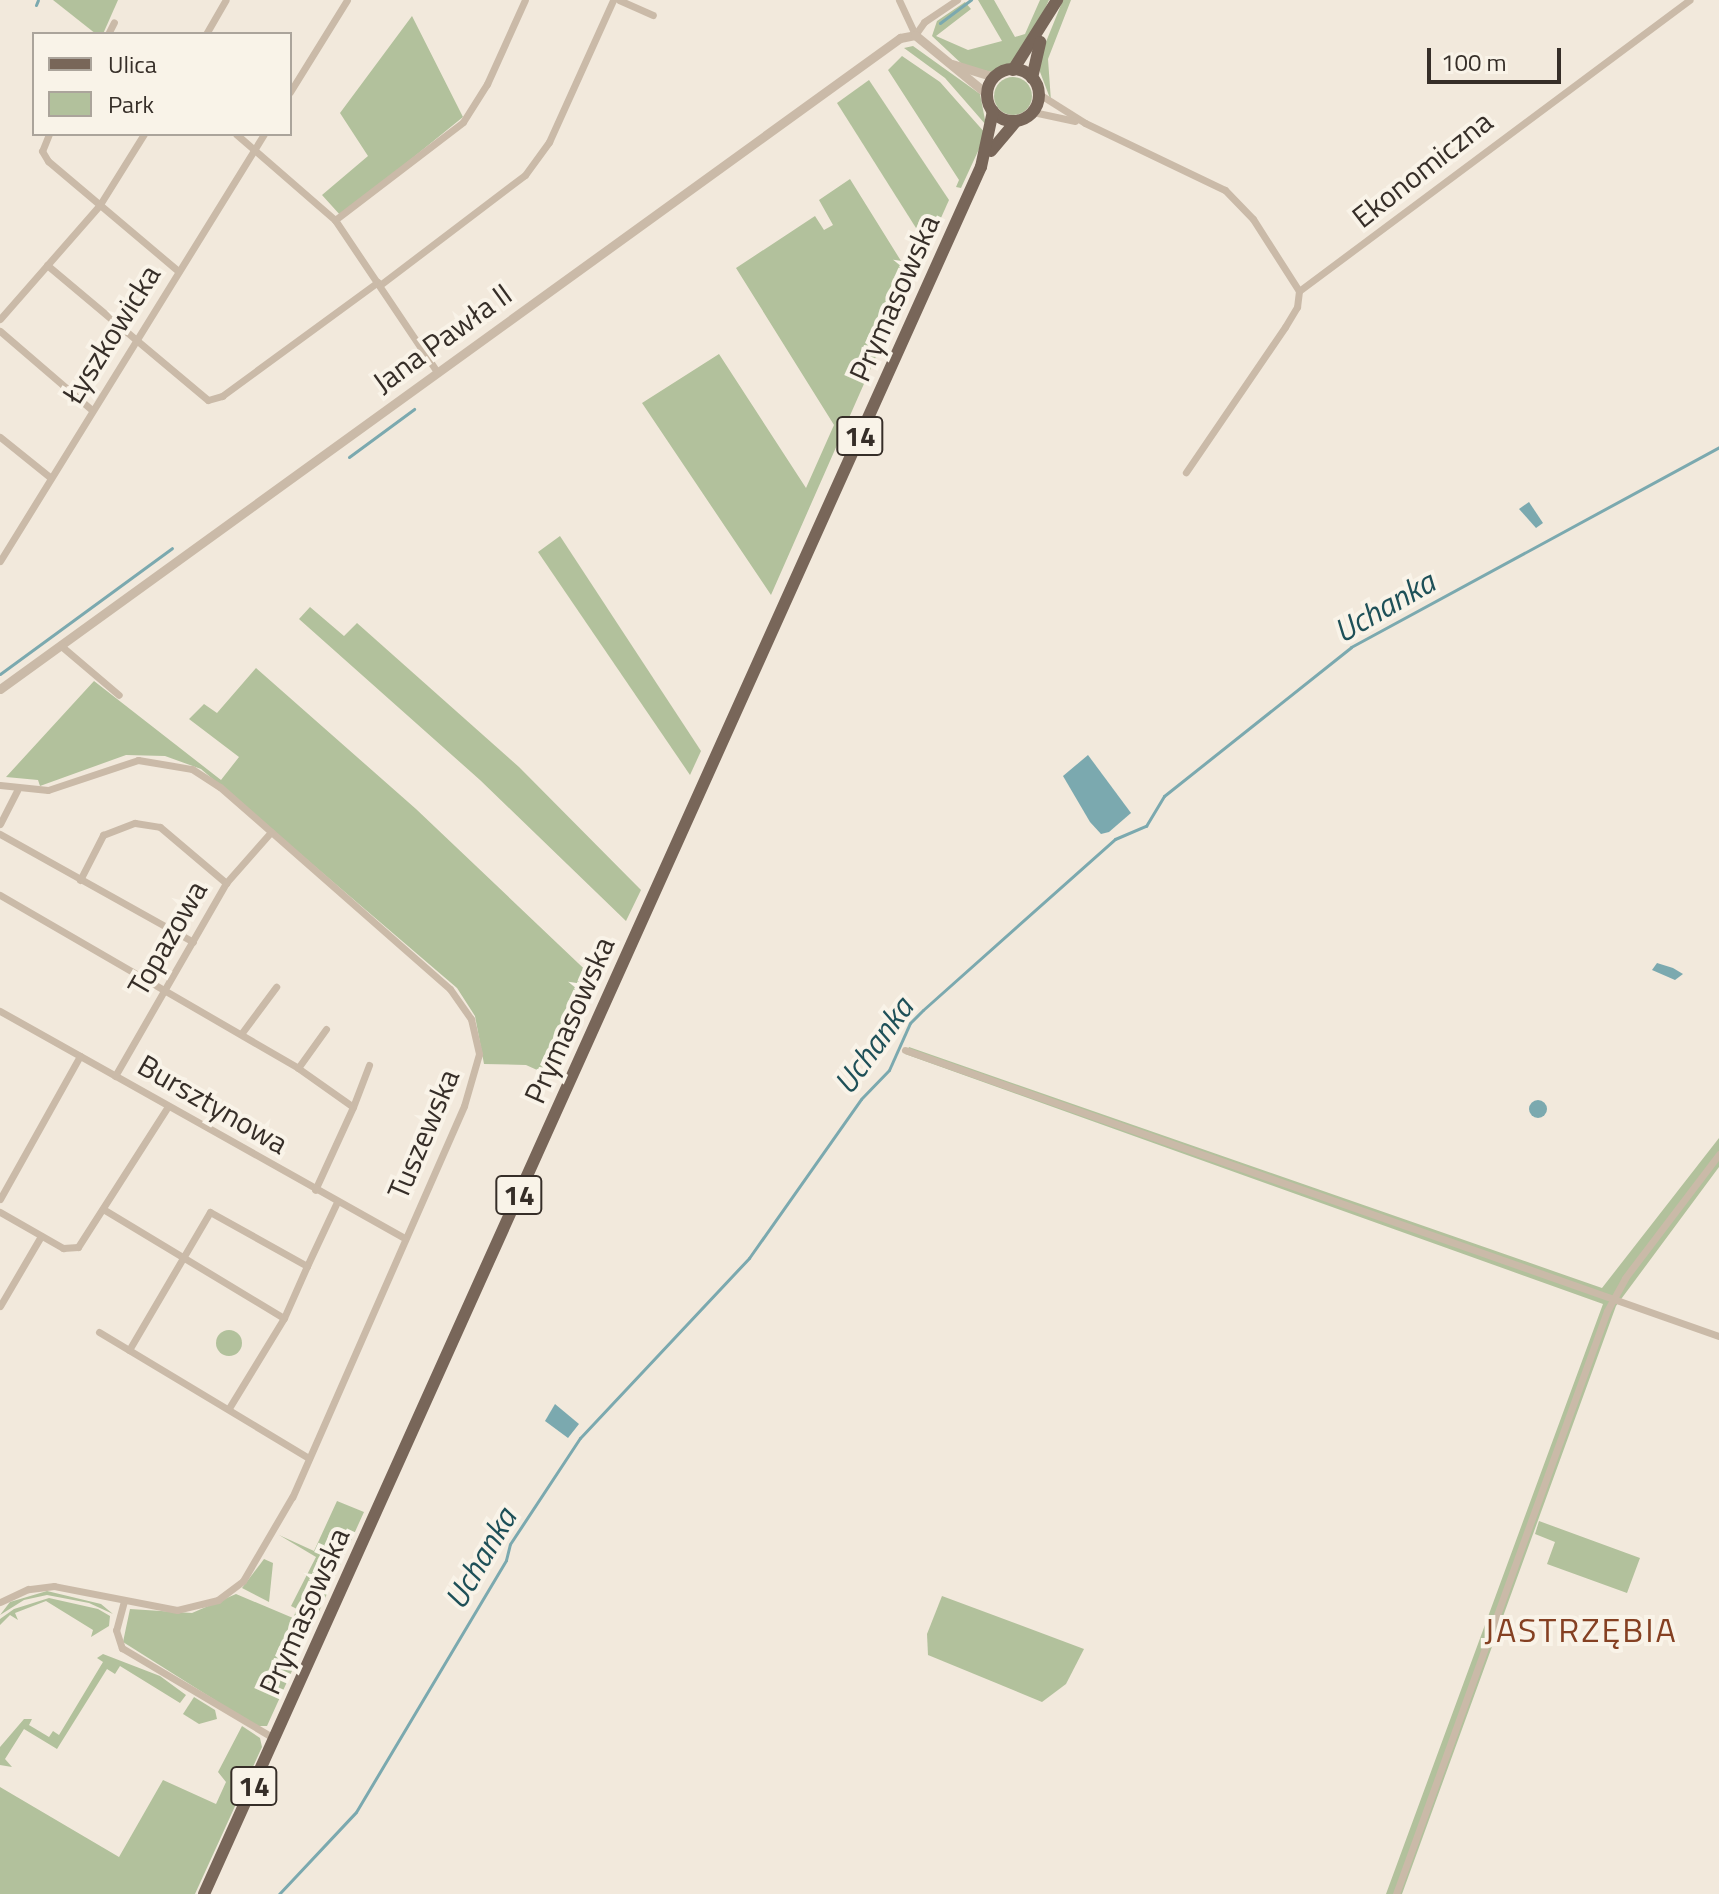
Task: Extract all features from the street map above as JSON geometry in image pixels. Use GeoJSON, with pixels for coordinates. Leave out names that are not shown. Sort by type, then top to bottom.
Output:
{"type":"FeatureCollection","features":[{"type":"Feature","properties":{"kind":"main road"},"geometry":{"type":"LineString","coordinates":[[1016,121],[993,111],[987,94],[994,77],[1013,70],[1048,19],[1057,0]]}},
{"type":"Feature","properties":{"kind":"main road"},"geometry":{"type":"LineString","coordinates":[[1033,112],[1039,94],[1032,78],[1048,19]]}},
{"type":"Feature","properties":{"kind":"main road"},"geometry":{"type":"LineString","coordinates":[[1013,70],[1032,78]]}},
{"type":"Feature","properties":{"kind":"main road","name":"Prymasowska"},"geometry":{"type":"LineString","coordinates":[[204,1894],[981,167],[993,111]]}},
{"type":"Feature","properties":{"kind":"main road","name":"14"},"geometry":{"type":"LineString","coordinates":[[1016,121],[1033,112]]}},
{"type":"Feature","properties":{"kind":"main road","name":"Prymasowska"},"geometry":{"type":"LineString","coordinates":[[981,167],[1016,121]]}},
{"type":"Feature","properties":{"kind":"street"},"geometry":{"type":"LineString","coordinates":[[207,32],[226,0]]}},
{"type":"Feature","properties":{"kind":"street"},"geometry":{"type":"LineString","coordinates":[[292,89],[347,0]]}},
{"type":"Feature","properties":{"kind":"street"},"geometry":{"type":"LineString","coordinates":[[335,220],[463,122],[487,84],[525,0]]}},
{"type":"Feature","properties":{"kind":"street"},"geometry":{"type":"LineString","coordinates":[[47,265],[134,342],[208,400],[222,396],[525,175],[549,142],[616,0],[653,15]]}},
{"type":"Feature","properties":{"kind":"street"},"geometry":{"type":"LineString","coordinates":[[899,0],[915,35],[987,94]]}},
{"type":"Feature","properties":{"kind":"street","name":"Jana Pawła II"},"geometry":{"type":"LineString","coordinates":[[0,689],[900,38],[915,35],[924,22],[957,0]]}},
{"type":"Feature","properties":{"kind":"street","name":"Ekonomiczna"},"geometry":{"type":"LineString","coordinates":[[1299,291],[1690,0]]}},
{"type":"Feature","properties":{"kind":"street"},"geometry":{"type":"LineString","coordinates":[[109,32],[114,22]]}},
{"type":"Feature","properties":{"kind":"street"},"geometry":{"type":"LineString","coordinates":[[946,61],[994,77]]}},
{"type":"Feature","properties":{"kind":"street"},"geometry":{"type":"LineString","coordinates":[[1039,94],[1085,123],[1225,190],[1253,219],[1299,291],[1297,307],[1285,327],[1186,472]]}},
{"type":"Feature","properties":{"kind":"street"},"geometry":{"type":"LineString","coordinates":[[1033,112],[1085,123]]}},
{"type":"Feature","properties":{"kind":"street"},"geometry":{"type":"LineString","coordinates":[[48,136],[42,151],[99,206],[178,271]]}},
{"type":"Feature","properties":{"kind":"street"},"geometry":{"type":"LineString","coordinates":[[0,319],[99,206],[143,136]]}},
{"type":"Feature","properties":{"kind":"street"},"geometry":{"type":"LineString","coordinates":[[239,136],[335,220],[438,373]]}},
{"type":"Feature","properties":{"kind":"street","name":"Łyszkowicka"},"geometry":{"type":"LineString","coordinates":[[0,561],[263,136]]}},
{"type":"Feature","properties":{"kind":"street"},"geometry":{"type":"LineString","coordinates":[[0,331],[92,410]]}},
{"type":"Feature","properties":{"kind":"street"},"geometry":{"type":"LineString","coordinates":[[0,437],[51,478]]}},
{"type":"Feature","properties":{"kind":"street"},"geometry":{"type":"LineString","coordinates":[[60,645],[119,695]]}},
{"type":"Feature","properties":{"kind":"street","name":"Tuszewska"},"geometry":{"type":"LineString","coordinates":[[0,785],[17,790],[48,790],[128,762],[164,761],[207,778],[450,989],[476,1035],[479,1054],[472,1086],[309,1458],[266,1547],[231,1591],[204,1605],[177,1610],[54,1586],[28,1589],[1,1599]]}},
{"type":"Feature","properties":{"kind":"street"},"geometry":{"type":"LineString","coordinates":[[0,824],[17,790]]}},
{"type":"Feature","properties":{"kind":"street"},"geometry":{"type":"LineString","coordinates":[[80,880],[103,835],[135,823],[160,827],[226,883]]}},
{"type":"Feature","properties":{"kind":"street","name":"Topazowa"},"geometry":{"type":"LineString","coordinates":[[115,1076],[226,883],[271,832]]}},
{"type":"Feature","properties":{"kind":"street"},"geometry":{"type":"LineString","coordinates":[[0,834],[193,942]]}},
{"type":"Feature","properties":{"kind":"street"},"geometry":{"type":"LineString","coordinates":[[0,895],[298,1068],[353,1107]]}},
{"type":"Feature","properties":{"kind":"street"},"geometry":{"type":"LineString","coordinates":[[241,1034],[276,987]]}},
{"type":"Feature","properties":{"kind":"street","name":"Bursztynowa"},"geometry":{"type":"LineString","coordinates":[[0,1011],[315,1190],[335,1205],[404,1238]]}},
{"type":"Feature","properties":{"kind":"street"},"geometry":{"type":"LineString","coordinates":[[298,1068],[326,1029]]}},
{"type":"Feature","properties":{"kind":"street"},"geometry":{"type":"LineString","coordinates":[[905,1050],[1719,1336]]}},
{"type":"Feature","properties":{"kind":"street"},"geometry":{"type":"LineString","coordinates":[[0,1199],[80,1056]]}},
{"type":"Feature","properties":{"kind":"street"},"geometry":{"type":"LineString","coordinates":[[315,1190],[369,1065]]}},
{"type":"Feature","properties":{"kind":"street"},"geometry":{"type":"LineString","coordinates":[[0,1212],[63,1248],[78,1247],[168,1106]]}},
{"type":"Feature","properties":{"kind":"street"},"geometry":{"type":"LineString","coordinates":[[1396,1894],[1613,1298],[1719,1154]]}},
{"type":"Feature","properties":{"kind":"street"},"geometry":{"type":"LineString","coordinates":[[229,1408],[284,1318],[335,1205]]}},
{"type":"Feature","properties":{"kind":"street"},"geometry":{"type":"LineString","coordinates":[[103,1209],[284,1318]]}},
{"type":"Feature","properties":{"kind":"street"},"geometry":{"type":"LineString","coordinates":[[129,1350],[210,1212],[307,1266]]}},
{"type":"Feature","properties":{"kind":"street"},"geometry":{"type":"LineString","coordinates":[[0,1306],[41,1236]]}},
{"type":"Feature","properties":{"kind":"street"},"geometry":{"type":"LineString","coordinates":[[99,1332],[309,1458]]}},
{"type":"Feature","properties":{"kind":"street"},"geometry":{"type":"LineString","coordinates":[[124,1601],[116,1630],[124,1650],[275,1739]]}},
{"type":"Feature","properties":{"kind":"green space"},"geometry":{"type":"Polygon","coordinates":[[[53,0],[118,0],[104,32],[93,32],[53,0]]]}},
{"type":"Feature","properties":{"kind":"green space"},"geometry":{"type":"Polygon","coordinates":[[[978,0],[994,0],[1015,37],[1025,34],[1040,0],[1049,0],[1026,49],[1012,64],[991,72],[963,65],[932,36],[937,21],[965,2],[971,9],[936,36],[968,50],[1002,41],[978,0]]]}},
{"type":"Feature","properties":{"kind":"green space"},"geometry":{"type":"Polygon","coordinates":[[[1063,0],[1071,0],[1048,59],[1051,101],[1037,64],[1063,0]]]}},
{"type":"Feature","properties":{"kind":"green space"},"geometry":{"type":"Polygon","coordinates":[[[412,16],[463,117],[341,216],[322,195],[368,156],[340,113],[412,16]]]}},
{"type":"Feature","properties":{"kind":"green space"},"geometry":{"type":"Polygon","coordinates":[[[913,46],[980,94],[986,125],[945,78],[904,48],[913,46]]]}},
{"type":"Feature","properties":{"kind":"green space"},"geometry":{"type":"Polygon","coordinates":[[[902,56],[940,82],[986,134],[961,188],[956,187],[959,180],[888,70],[902,56]]]}},
{"type":"Feature","properties":{"kind":"green space"},"geometry":{"type":"Polygon","coordinates":[[[1013,77],[1027,82],[1032,96],[1027,110],[1013,115],[999,110],[994,96],[999,82],[1013,77]]]}},
{"type":"Feature","properties":{"kind":"green space"},"geometry":{"type":"Polygon","coordinates":[[[869,80],[949,200],[928,247],[837,103],[869,80]]]}},
{"type":"Feature","properties":{"kind":"green space"},"geometry":{"type":"Polygon","coordinates":[[[850,179],[911,277],[771,595],[642,403],[719,354],[806,488],[834,425],[736,268],[815,216],[824,230],[833,225],[819,200],[850,179]]]}},
{"type":"Feature","properties":{"kind":"green space"},"geometry":{"type":"Polygon","coordinates":[[[560,536],[701,751],[690,775],[538,552],[560,536]]]}},
{"type":"Feature","properties":{"kind":"green space"},"geometry":{"type":"Polygon","coordinates":[[[310,607],[344,636],[357,623],[519,767],[641,890],[626,921],[480,780],[299,619],[310,607]]]}},
{"type":"Feature","properties":{"kind":"green space"},"geometry":{"type":"Polygon","coordinates":[[[256,668],[416,809],[598,982],[555,1078],[526,1065],[484,1064],[475,1016],[457,988],[201,769],[165,756],[126,755],[40,786],[38,780],[6,777],[94,681],[221,780],[239,757],[189,719],[204,704],[217,713],[256,668]]]}},
{"type":"Feature","properties":{"kind":"green space"},"geometry":{"type":"Polygon","coordinates":[[[909,1047],[1602,1288],[1719,1138],[1719,1167],[1616,1306],[1402,1894],[1386,1894],[1603,1304],[905,1054],[909,1047]]]}},
{"type":"Feature","properties":{"kind":"green space"},"geometry":{"type":"Polygon","coordinates":[[[229,1330],[239,1333],[242,1343],[239,1353],[229,1356],[219,1353],[216,1343],[219,1333],[229,1330]]]}},
{"type":"Feature","properties":{"kind":"green space"},"geometry":{"type":"Polygon","coordinates":[[[337,1501],[364,1512],[267,1726],[256,1726],[123,1642],[130,1609],[192,1613],[236,1594],[293,1618],[297,1609],[291,1606],[316,1557],[279,1535],[314,1551],[337,1501]]]}},
{"type":"Feature","properties":{"kind":"green space"},"geometry":{"type":"Polygon","coordinates":[[[1539,1521],[1640,1558],[1627,1593],[1547,1564],[1555,1542],[1535,1534],[1539,1521]]]}},
{"type":"Feature","properties":{"kind":"green space"},"geometry":{"type":"Polygon","coordinates":[[[264,1559],[273,1563],[269,1602],[242,1588],[264,1559]]]}},
{"type":"Feature","properties":{"kind":"green space"},"geometry":{"type":"Polygon","coordinates":[[[47,1591],[101,1604],[113,1614],[89,1603],[47,1595],[24,1600],[0,1615],[10,1602],[47,1591]]]}},
{"type":"Feature","properties":{"kind":"green space"},"geometry":{"type":"Polygon","coordinates":[[[942,1596],[1084,1649],[1066,1684],[1042,1702],[928,1655],[927,1634],[942,1596]]]}},
{"type":"Feature","properties":{"kind":"green space"},"geometry":{"type":"Polygon","coordinates":[[[49,1598],[98,1609],[110,1616],[109,1626],[91,1637],[93,1630],[46,1601],[15,1613],[18,1620],[10,1615],[0,1625],[0,1619],[14,1609],[49,1598]]]}},
{"type":"Feature","properties":{"kind":"green space"},"geometry":{"type":"Polygon","coordinates":[[[103,1654],[160,1676],[186,1695],[180,1703],[120,1666],[115,1674],[107,1669],[57,1749],[24,1729],[5,1759],[12,1767],[0,1765],[0,1747],[24,1719],[32,1719],[29,1725],[49,1737],[53,1731],[59,1735],[103,1662],[97,1658],[103,1654]]]}},
{"type":"Feature","properties":{"kind":"green space"},"geometry":{"type":"Polygon","coordinates":[[[194,1697],[215,1710],[217,1719],[199,1724],[183,1714],[194,1697]]]}},
{"type":"Feature","properties":{"kind":"green space"},"geometry":{"type":"Polygon","coordinates":[[[242,1726],[260,1738],[262,1747],[195,1894],[0,1894],[0,1787],[119,1857],[163,1780],[216,1804],[226,1782],[218,1772],[242,1726]]]}},
{"type":"Feature","properties":{"kind":"water"},"geometry":{"type":"Polygon","coordinates":[[[1529,502],[1543,523],[1536,528],[1519,509],[1529,502]]]}},
{"type":"Feature","properties":{"kind":"water"},"geometry":{"type":"Polygon","coordinates":[[[1088,755],[1131,813],[1109,832],[1101,834],[1090,822],[1063,776],[1088,755]]]}},
{"type":"Feature","properties":{"kind":"water"},"geometry":{"type":"Polygon","coordinates":[[[1657,963],[1683,974],[1675,980],[1652,970],[1657,963]]]}},
{"type":"Feature","properties":{"kind":"water"},"geometry":{"type":"Polygon","coordinates":[[[1534,1100],[1542,1100],[1547,1109],[1545,1116],[1534,1118],[1529,1113],[1529,1105],[1534,1100]]]}},
{"type":"Feature","properties":{"kind":"water"},"geometry":{"type":"Polygon","coordinates":[[[555,1404],[579,1424],[568,1438],[545,1421],[555,1404]]]}},
{"type":"Feature","properties":{"kind":"waterway"},"geometry":{"type":"LineString","coordinates":[[36,5],[38,0]]}},
{"type":"Feature","properties":{"kind":"waterway"},"geometry":{"type":"LineString","coordinates":[[940,23],[971,0]]}},
{"type":"Feature","properties":{"kind":"waterway"},"geometry":{"type":"LineString","coordinates":[[349,457],[414,409]]}},
{"type":"Feature","properties":{"kind":"waterway","name":"Uchanka"},"geometry":{"type":"LineString","coordinates":[[279,1894],[356,1812],[506,1560],[510,1544],[580,1438],[749,1258],[861,1099],[889,1070],[910,1023],[1115,839],[1146,826],[1164,796],[1351,647],[1719,447]]}},
{"type":"Feature","properties":{"kind":"waterway"},"geometry":{"type":"LineString","coordinates":[[0,674],[172,548]]}},
{"type":"Feature","properties":{"kind":"district","name":"JASTRZĘBIA"},"geometry":{"type":"Point","coordinates":[1581,1630]}}]}
